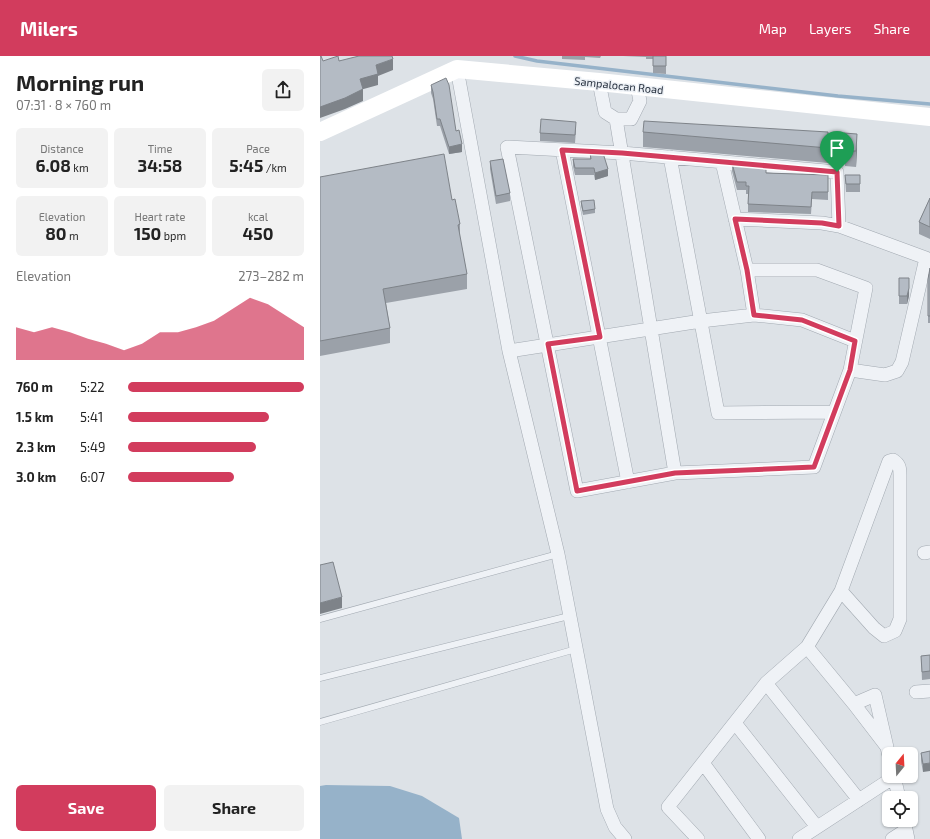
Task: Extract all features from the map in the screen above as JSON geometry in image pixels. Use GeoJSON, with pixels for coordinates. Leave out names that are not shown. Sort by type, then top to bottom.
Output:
{"type":"FeatureCollection","features":[{"type":"Feature","properties":{"kind":"main road","name":"Sampalocan Road"},"geometry":{"type":"LineString","coordinates":[[320,132],[456,63],[599,82],[930,117]]}},
{"type":"Feature","properties":{"kind":"street"},"geometry":{"type":"LineString","coordinates":[[456,63],[509,351],[558,554],[606,809],[615,827],[625,839]]}},
{"type":"Feature","properties":{"kind":"street"},"geometry":{"type":"LineString","coordinates":[[599,82],[604,112],[616,119],[631,119],[640,101],[637,86]]}},
{"type":"Feature","properties":{"kind":"street"},"geometry":{"type":"LineString","coordinates":[[616,119],[675,473]]}},
{"type":"Feature","properties":{"kind":"street"},"geometry":{"type":"LineString","coordinates":[[747,270],[817,270],[866,288],[850,370],[814,467],[675,473],[577,491],[508,146],[622,153],[837,172],[839,226]]}},
{"type":"Feature","properties":{"kind":"street"},"geometry":{"type":"LineString","coordinates":[[562,150],[628,482]]}},
{"type":"Feature","properties":{"kind":"street"},"geometry":{"type":"LineString","coordinates":[[670,157],[718,413],[834,412]]}},
{"type":"Feature","properties":{"kind":"street"},"geometry":{"type":"LineString","coordinates":[[722,162],[747,270],[754,315]]}},
{"type":"Feature","properties":{"kind":"street"},"geometry":{"type":"LineString","coordinates":[[735,219],[822,223],[839,226],[926,258],[902,362],[897,371],[885,375],[850,370]]}},
{"type":"Feature","properties":{"kind":"street"},"geometry":{"type":"LineString","coordinates":[[509,351],[701,321],[754,315],[802,320],[855,341]]}},
{"type":"Feature","properties":{"kind":"street"},"geometry":{"type":"LineString","coordinates":[[698,839],[668,807],[766,683],[807,648],[841,592],[890,462],[893,460],[900,467],[900,619],[895,631],[884,636],[874,628],[841,592]]}},
{"type":"Feature","properties":{"kind":"street"},"geometry":{"type":"LineString","coordinates":[[807,648],[854,704],[884,747]]}},
{"type":"Feature","properties":{"kind":"street"},"geometry":{"type":"LineString","coordinates":[[766,683],[859,800]]}},
{"type":"Feature","properties":{"kind":"street"},"geometry":{"type":"LineString","coordinates":[[854,704],[875,695],[887,747]]}},
{"type":"Feature","properties":{"kind":"street"},"geometry":{"type":"LineString","coordinates":[[735,723],[817,827]]}},
{"type":"Feature","properties":{"kind":"street"},"geometry":{"type":"LineString","coordinates":[[703,763],[759,839]]}},
{"type":"Feature","properties":{"kind":"street"},"geometry":{"type":"LineString","coordinates":[[799,839],[884,783]]}},
{"type":"Feature","properties":{"kind":"street"},"geometry":{"type":"LineString","coordinates":[[892,839],[906,830]]}},
{"type":"Feature","properties":{"kind":"lane"},"geometry":{"type":"LineString","coordinates":[[320,619],[558,554]]}},
{"type":"Feature","properties":{"kind":"lane"},"geometry":{"type":"LineString","coordinates":[[320,678],[569,616]]}},
{"type":"Feature","properties":{"kind":"lane"},"geometry":{"type":"LineString","coordinates":[[320,722],[576,649]]}},
{"type":"Feature","properties":{"kind":"water"},"geometry":{"type":"Polygon","coordinates":[[[320,786],[390,786],[422,796],[459,818],[462,839],[320,839],[320,786]]]}},
{"type":"Feature","properties":{"kind":"building"},"geometry":{"type":"Polygon","coordinates":[[[320,56],[323,61],[338,56],[339,61],[359,56],[392,56],[393,59],[376,65],[378,74],[360,79],[363,89],[345,98],[320,107],[320,56]]]}},
{"type":"Feature","properties":{"kind":"building"},"geometry":{"type":"Polygon","coordinates":[[[653,56],[666,56],[666,66],[653,66],[653,56]]]}},
{"type":"Feature","properties":{"kind":"building"},"geometry":{"type":"Polygon","coordinates":[[[446,78],[449,85],[456,131],[459,130],[462,144],[449,147],[440,119],[437,119],[431,85],[446,78]]]}},
{"type":"Feature","properties":{"kind":"building"},"geometry":{"type":"Polygon","coordinates":[[[541,119],[576,122],[575,135],[540,133],[541,119]]]}},
{"type":"Feature","properties":{"kind":"building"},"geometry":{"type":"Polygon","coordinates":[[[644,121],[828,132],[828,148],[643,132],[644,121]]]}},
{"type":"Feature","properties":{"kind":"building"},"geometry":{"type":"Polygon","coordinates":[[[844,133],[857,134],[856,151],[845,151],[844,133]]]}},
{"type":"Feature","properties":{"kind":"building"},"geometry":{"type":"Polygon","coordinates":[[[590,153],[603,153],[608,169],[595,173],[594,168],[575,168],[573,159],[591,159],[590,153]]]}},
{"type":"Feature","properties":{"kind":"building"},"geometry":{"type":"Polygon","coordinates":[[[444,154],[452,200],[455,199],[460,224],[458,225],[467,274],[383,289],[390,328],[320,341],[320,177],[444,154]]]}},
{"type":"Feature","properties":{"kind":"building"},"geometry":{"type":"Polygon","coordinates":[[[503,159],[510,193],[496,196],[490,161],[503,159]]]}},
{"type":"Feature","properties":{"kind":"building"},"geometry":{"type":"Polygon","coordinates":[[[732,163],[766,166],[766,173],[828,175],[828,192],[812,192],[811,207],[748,204],[749,186],[746,186],[746,182],[737,182],[732,163]]]}},
{"type":"Feature","properties":{"kind":"building"},"geometry":{"type":"Polygon","coordinates":[[[845,175],[860,175],[860,184],[846,184],[845,175]]]}},
{"type":"Feature","properties":{"kind":"building"},"geometry":{"type":"Polygon","coordinates":[[[930,198],[930,227],[919,222],[930,198]]]}},
{"type":"Feature","properties":{"kind":"building"},"geometry":{"type":"Polygon","coordinates":[[[594,200],[595,209],[583,211],[581,201],[594,200]]]}},
{"type":"Feature","properties":{"kind":"building"},"geometry":{"type":"Polygon","coordinates":[[[930,268],[930,316],[928,316],[928,279],[930,268]]]}},
{"type":"Feature","properties":{"kind":"building"},"geometry":{"type":"Polygon","coordinates":[[[899,278],[909,278],[907,296],[899,296],[899,278]]]}},
{"type":"Feature","properties":{"kind":"building"},"geometry":{"type":"Polygon","coordinates":[[[333,562],[342,597],[320,603],[320,565],[333,562]]]}},
{"type":"Feature","properties":{"kind":"building"},"geometry":{"type":"Polygon","coordinates":[[[930,655],[930,671],[922,672],[921,656],[930,655]]]}},
{"type":"Feature","properties":{"kind":"building"},"geometry":{"type":"Polygon","coordinates":[[[930,751],[930,763],[923,764],[921,753],[930,751]]]}},
{"type":"Feature","properties":{"kind":"waterway"},"geometry":{"type":"LineString","coordinates":[[515,56],[537,61],[838,96],[930,104]]}},
{"type":"Feature","properties":{"kind":"route"},"geometry":{"type":"LineString","coordinates":[[562,150],[622,153],[837,172],[839,226],[822,223],[735,219],[747,270],[754,315],[802,320],[855,341],[850,370],[814,467],[675,473],[577,491],[548,344],[600,337],[562,150]]}}]}
